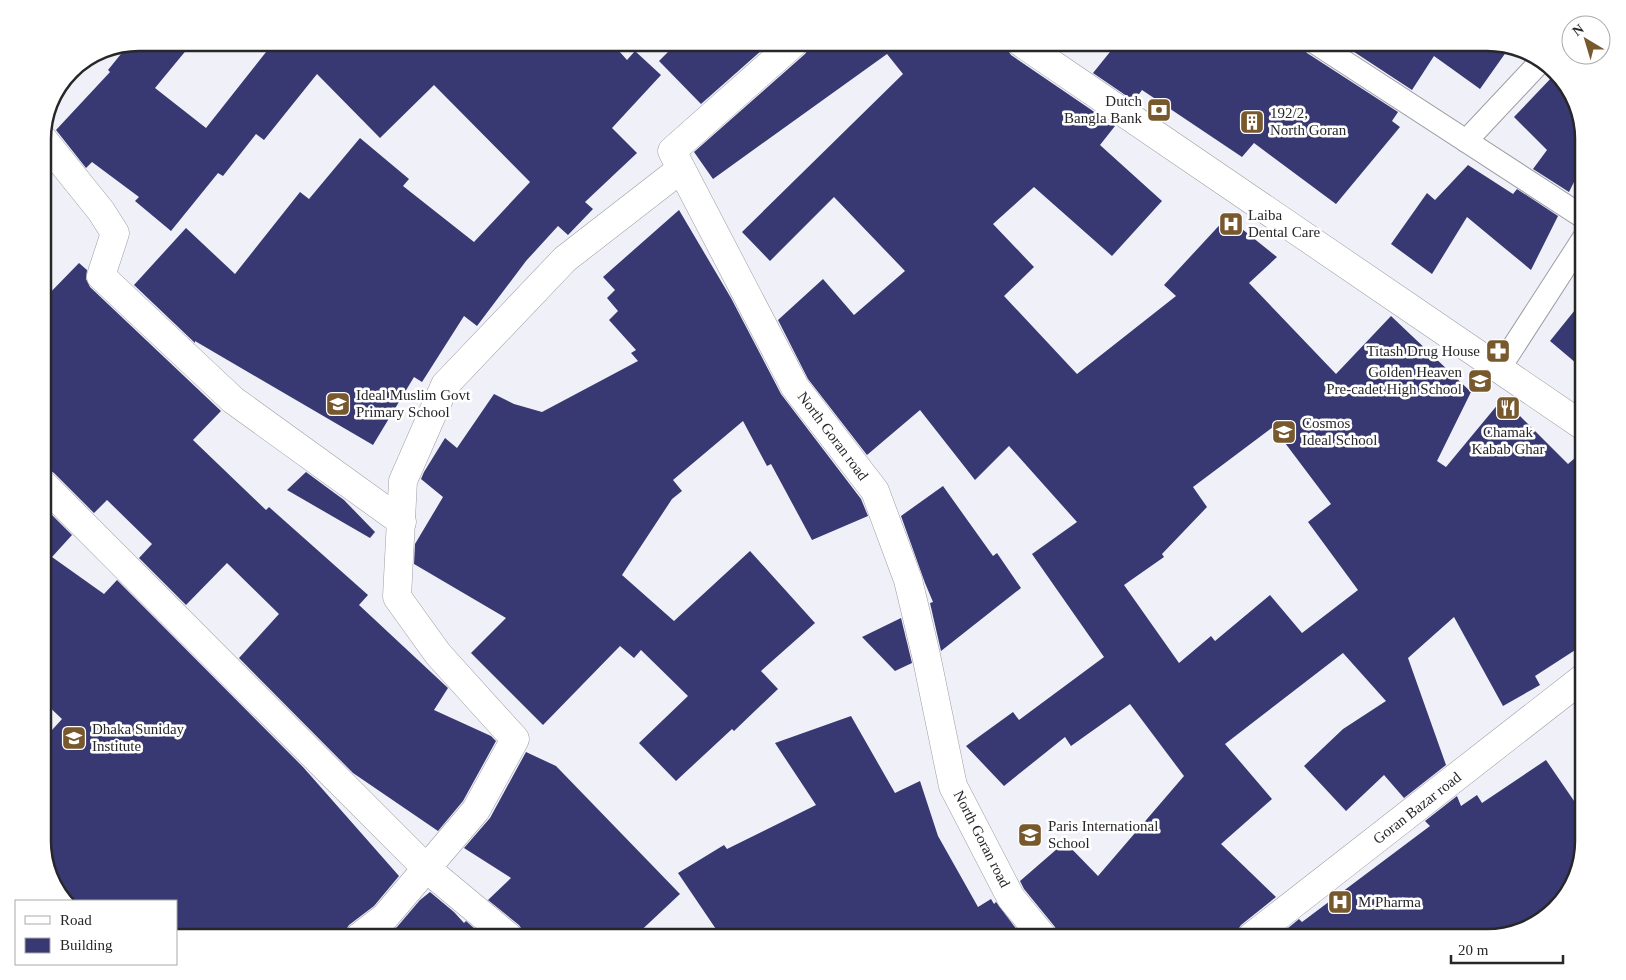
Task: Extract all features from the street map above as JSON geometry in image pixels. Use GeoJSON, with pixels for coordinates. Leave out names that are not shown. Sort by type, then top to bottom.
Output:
{"type":"FeatureCollection","features":[{"type":"Feature","properties":{"kind":"street","name":"North Goran road"},"geometry":{"type":"LineString","coordinates":[[785,51],[672,151],[795,388],[875,491],[908,580],[926,655],[953,786],[1011,898],[1036,929]]}},
{"type":"Feature","properties":{"kind":"street"},"geometry":{"type":"LineString","coordinates":[[1033,51],[1575,421]]}},
{"type":"Feature","properties":{"kind":"street"},"geometry":{"type":"LineString","coordinates":[[51,149],[101,211],[115,233],[102,276],[233,400],[402,522]]}},
{"type":"Feature","properties":{"kind":"street"},"geometry":{"type":"LineString","coordinates":[[370,929],[385,917],[428,869],[476,810],[515,739],[438,654],[397,597],[403,481],[445,385],[565,259],[681,169]]}},
{"type":"Feature","properties":{"kind":"street"},"geometry":{"type":"LineString","coordinates":[[51,492],[428,869],[498,929]]}},
{"type":"Feature","properties":{"kind":"street","name":"Goran Bazar road"},"geometry":{"type":"LineString","coordinates":[[1263,929],[1575,685]]}},
{"type":"Feature","properties":{"kind":"lane"},"geometry":{"type":"LineString","coordinates":[[1328,51],[1575,212]]}},
{"type":"Feature","properties":{"kind":"lane"},"geometry":{"type":"LineString","coordinates":[[1466,141],[1536,66]]}},
{"type":"Feature","properties":{"kind":"lane"},"geometry":{"type":"LineString","coordinates":[[1499,369],[1575,251]]}},
{"type":"Feature","properties":{"kind":"building"},"geometry":{"type":"Polygon","coordinates":[[[133,51],[186,51],[155,88],[206,128],[267,51],[619,51],[627,60],[635,51],[661,75],[612,128],[637,153],[585,202],[593,209],[568,235],[558,226],[526,261],[477,326],[464,316],[422,382],[414,377],[373,445],[195,341],[195,343],[134,285],[186,228],[235,274],[300,192],[309,199],[360,138],[409,179],[403,186],[474,242],[530,182],[434,85],[380,138],[317,74],[264,140],[256,134],[223,176],[218,173],[171,231],[135,201],[139,197],[92,162],[86,168],[56,130],[110,72],[108,70],[122,53],[133,51]]]}},
{"type":"Feature","properties":{"kind":"building"},"geometry":{"type":"Polygon","coordinates":[[[669,51],[761,51],[701,104],[659,61],[669,51]]]}},
{"type":"Feature","properties":{"kind":"building"},"geometry":{"type":"Polygon","coordinates":[[[807,51],[1008,51],[1011,55],[1115,126],[1100,145],[1162,201],[1112,256],[1034,187],[993,224],[1034,267],[1004,296],[1077,374],[1176,296],[1164,285],[1227,217],[1277,257],[1249,283],[1336,374],[1391,316],[1471,392],[1437,461],[1446,467],[1499,403],[1517,419],[1520,416],[1568,464],[1575,458],[1575,650],[1535,676],[1540,685],[1503,706],[1454,617],[1408,658],[1446,765],[1404,798],[1384,775],[1346,811],[1304,766],[1343,729],[1386,701],[1343,653],[1225,744],[1272,799],[1221,844],[1276,897],[1238,929],[1056,929],[1024,889],[1020,881],[1065,842],[1098,876],[1184,776],[1130,704],[1071,746],[1065,737],[1004,786],[966,746],[1013,712],[1019,720],[1104,657],[1032,554],[1077,522],[1009,446],[975,480],[920,410],[867,455],[808,379],[778,320],[823,279],[854,315],[905,271],[834,197],[770,261],[742,232],[903,74],[887,54],[713,179],[694,152],[807,51]],[[1273,427],[1193,487],[1207,507],[1162,554],[1164,557],[1124,585],[1179,663],[1211,636],[1215,641],[1270,595],[1302,633],[1358,590],[1308,522],[1331,504],[1273,427]]]}},
{"type":"Feature","properties":{"kind":"building"},"geometry":{"type":"Polygon","coordinates":[[[1111,51],[1305,51],[1398,112],[1392,121],[1400,127],[1336,204],[1254,143],[1242,157],[1142,90],[1134,101],[1093,73],[1111,51]]]}},
{"type":"Feature","properties":{"kind":"building"},"geometry":{"type":"Polygon","coordinates":[[[1353,51],[1487,51],[1505,53],[1480,89],[1434,56],[1412,90],[1353,51]]]}},
{"type":"Feature","properties":{"kind":"building"},"geometry":{"type":"Polygon","coordinates":[[[1551,79],[1553,81],[1566,100],[1575,133],[1575,180],[1569,192],[1533,169],[1547,150],[1514,117],[1551,79]]]}},
{"type":"Feature","properties":{"kind":"building"},"geometry":{"type":"Polygon","coordinates":[[[1468,165],[1513,194],[1517,189],[1558,216],[1531,270],[1467,217],[1432,274],[1391,244],[1427,193],[1435,200],[1468,165]]]}},
{"type":"Feature","properties":{"kind":"building"},"geometry":{"type":"Polygon","coordinates":[[[679,210],[731,298],[781,394],[861,499],[868,516],[812,540],[771,464],[767,466],[743,421],[673,480],[682,491],[672,499],[622,575],[674,621],[750,551],[815,623],[761,671],[778,689],[734,731],[732,729],[676,781],[639,743],[688,696],[641,650],[634,658],[620,646],[543,725],[471,653],[506,618],[414,564],[415,544],[443,497],[421,479],[445,438],[457,448],[494,394],[514,404],[542,412],[638,361],[631,353],[636,350],[609,320],[618,311],[607,298],[615,290],[603,277],[679,210]]]}},
{"type":"Feature","properties":{"kind":"building"},"geometry":{"type":"Polygon","coordinates":[[[79,263],[87,270],[86,279],[90,287],[221,411],[193,440],[266,510],[269,507],[368,595],[359,605],[448,688],[434,710],[491,736],[496,741],[463,801],[438,831],[353,773],[239,658],[279,614],[227,563],[186,605],[139,558],[152,544],[107,500],[94,513],[51,471],[51,292],[79,263]]]}},
{"type":"Feature","properties":{"kind":"building"},"geometry":{"type":"Polygon","coordinates":[[[1575,310],[1575,362],[1550,341],[1575,310]]]}},
{"type":"Feature","properties":{"kind":"building"},"geometry":{"type":"Polygon","coordinates":[[[306,472],[344,500],[375,532],[370,538],[287,490],[306,472]]]}},
{"type":"Feature","properties":{"kind":"building"},"geometry":{"type":"Polygon","coordinates":[[[943,486],[993,556],[997,553],[1021,588],[941,651],[930,603],[933,602],[901,516],[943,486]]]}},
{"type":"Feature","properties":{"kind":"building"},"geometry":{"type":"Polygon","coordinates":[[[51,514],[72,535],[52,557],[104,594],[117,580],[303,767],[399,876],[374,906],[346,929],[178,929],[178,900],[74,900],[58,875],[51,847],[51,731],[62,719],[51,709],[51,514]]]}},
{"type":"Feature","properties":{"kind":"building"},"geometry":{"type":"Polygon","coordinates":[[[901,618],[912,663],[895,671],[862,637],[901,618]]]}},
{"type":"Feature","properties":{"kind":"building"},"geometry":{"type":"Polygon","coordinates":[[[851,716],[895,793],[920,781],[938,836],[978,907],[991,899],[994,904],[996,902],[1016,929],[716,929],[678,873],[724,845],[727,849],[816,805],[775,743],[851,716]]]}},
{"type":"Feature","properties":{"kind":"building"},"geometry":{"type":"Polygon","coordinates":[[[526,752],[556,766],[680,894],[643,929],[522,929],[488,900],[511,878],[464,848],[490,818],[526,752]]]}},
{"type":"Feature","properties":{"kind":"building"},"geometry":{"type":"Polygon","coordinates":[[[1546,760],[1575,802],[1574,852],[1568,875],[1557,894],[1531,917],[1510,926],[1487,929],[1287,929],[1299,919],[1302,922],[1430,826],[1425,821],[1457,796],[1461,806],[1477,795],[1482,803],[1546,760]]]}},
{"type":"Feature","properties":{"kind":"building"},"geometry":{"type":"Polygon","coordinates":[[[430,892],[464,923],[466,921],[475,929],[395,929],[420,900],[430,892]]]}},
{"type":"Feature","properties":{"kind":"place","name":"Dutch Bangla Bank"},"geometry":{"type":"Point","coordinates":[1159,110]}},
{"type":"Feature","properties":{"kind":"place","name":"192/2, North Goran"},"geometry":{"type":"Point","coordinates":[1252,122]}},
{"type":"Feature","properties":{"kind":"place","name":"Laiba Dental Care"},"geometry":{"type":"Point","coordinates":[1231,224]}},
{"type":"Feature","properties":{"kind":"place","name":"Titash Drug House"},"geometry":{"type":"Point","coordinates":[1498,351]}},
{"type":"Feature","properties":{"kind":"place","name":"Golden Heaven Pre-cadet High School"},"geometry":{"type":"Point","coordinates":[1480,381]}},
{"type":"Feature","properties":{"kind":"place","name":"Ideal Muslim Govt Primary School"},"geometry":{"type":"Point","coordinates":[338,404]}},
{"type":"Feature","properties":{"kind":"place","name":"Chamak Kabab Ghar"},"geometry":{"type":"Point","coordinates":[1508,408]}},
{"type":"Feature","properties":{"kind":"place","name":"Cosmos Ideal School"},"geometry":{"type":"Point","coordinates":[1284,432]}},
{"type":"Feature","properties":{"kind":"place","name":"Dhaka Suniday Institute"},"geometry":{"type":"Point","coordinates":[74,738]}},
{"type":"Feature","properties":{"kind":"place","name":"Paris International School"},"geometry":{"type":"Point","coordinates":[1030,835]}},
{"type":"Feature","properties":{"kind":"place","name":"M Pharma"},"geometry":{"type":"Point","coordinates":[1340,902]}}]}
